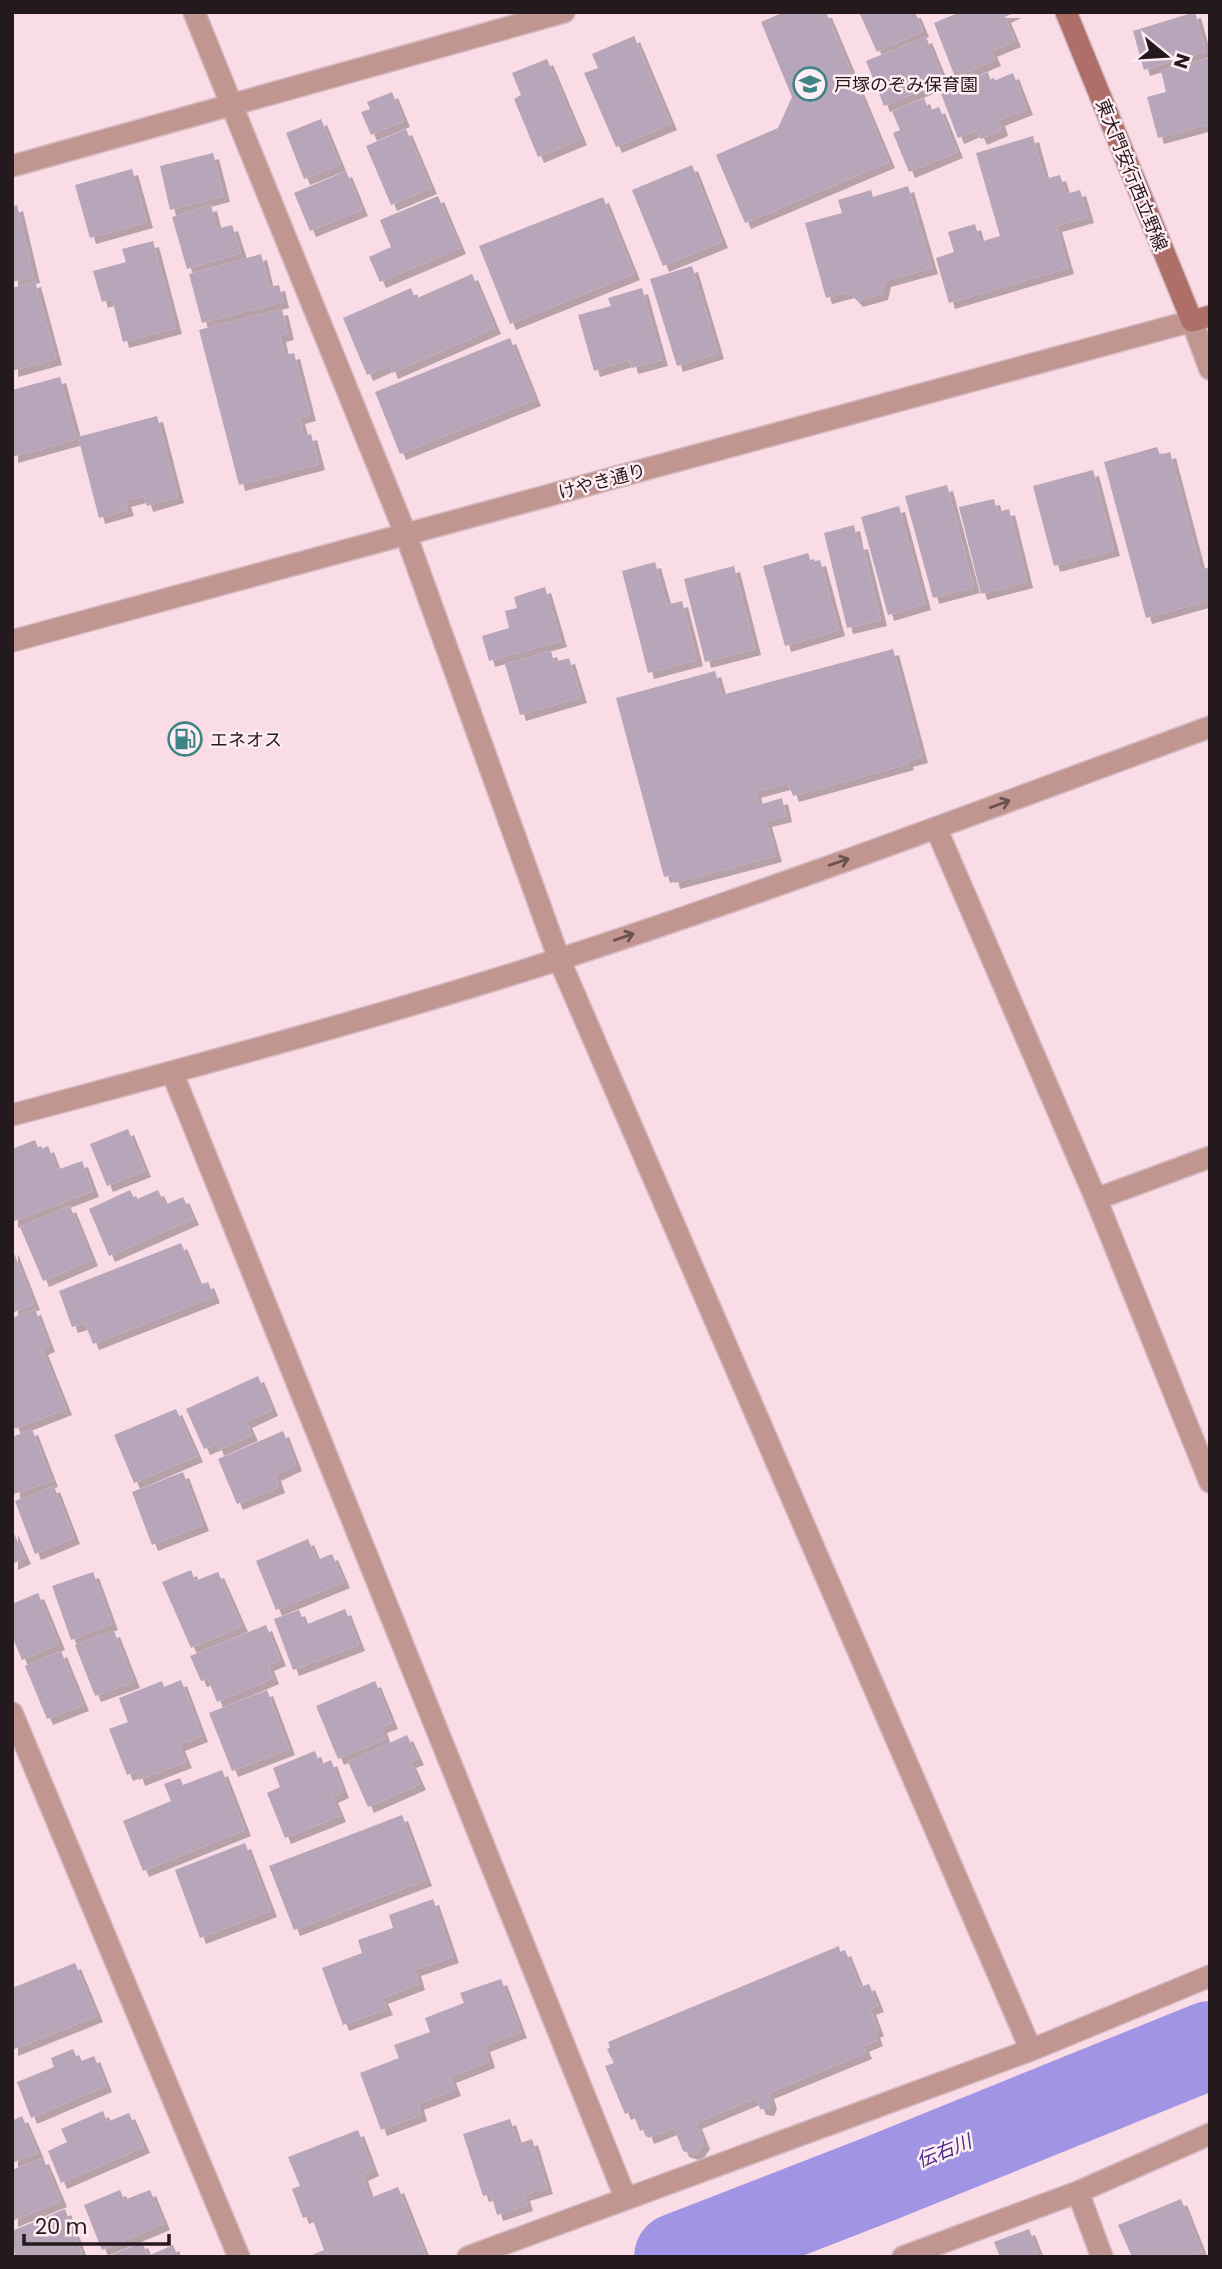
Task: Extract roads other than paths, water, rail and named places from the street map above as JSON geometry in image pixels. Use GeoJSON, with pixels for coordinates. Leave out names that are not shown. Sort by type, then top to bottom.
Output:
{"type":"FeatureCollection","features":[{"type":"Feature","properties":{"kind":"main road","name":"東大門安行西立野線"},"geometry":{"type":"LineString","coordinates":[[1066,12],[1201,318]]}},
{"type":"Feature","properties":{"kind":"street"},"geometry":{"type":"LineString","coordinates":[[194,12],[405,535],[559,959],[1031,2050]]}},
{"type":"Feature","properties":{"kind":"street"},"geometry":{"type":"LineString","coordinates":[[12,166],[564,12]]}},
{"type":"Feature","properties":{"kind":"street"},"geometry":{"type":"LineString","coordinates":[[1201,318],[1210,369]]}},
{"type":"Feature","properties":{"kind":"street","name":"けやき通り"},"geometry":{"type":"LineString","coordinates":[[12,641],[1201,318]]}},
{"type":"Feature","properties":{"kind":"street"},"geometry":{"type":"LineString","coordinates":[[12,1115],[172,1072],[559,959],[936,828],[1210,727]]}},
{"type":"Feature","properties":{"kind":"street"},"geometry":{"type":"LineString","coordinates":[[936,828],[1096,1199],[1210,1482]]}},
{"type":"Feature","properties":{"kind":"street"},"geometry":{"type":"LineString","coordinates":[[172,1072],[626,2199]]}},
{"type":"Feature","properties":{"kind":"street"},"geometry":{"type":"LineString","coordinates":[[1096,1199],[1210,1157]]}},
{"type":"Feature","properties":{"kind":"street"},"geometry":{"type":"LineString","coordinates":[[12,1713],[239,2257]]}},
{"type":"Feature","properties":{"kind":"street"},"geometry":{"type":"LineString","coordinates":[[468,2257],[1031,2050],[1210,1976]]}},
{"type":"Feature","properties":{"kind":"street"},"geometry":{"type":"LineString","coordinates":[[903,2257],[1078,2192],[1210,2134]]}},
{"type":"Feature","properties":{"kind":"street"},"geometry":{"type":"LineString","coordinates":[[1078,2192],[1102,2257]]}},
{"type":"Feature","properties":{"kind":"waterway","name":"伝右川"},"geometry":{"type":"LineString","coordinates":[[678,2257],[1210,2045]]}},
{"type":"Feature","properties":{"kind":"place","name":"戸塚のぞみ保育園"},"geometry":{"type":"Point","coordinates":[810,84]}},
{"type":"Feature","properties":{"kind":"place","name":"エネオス"},"geometry":{"type":"Point","coordinates":[185,739]}}]}
